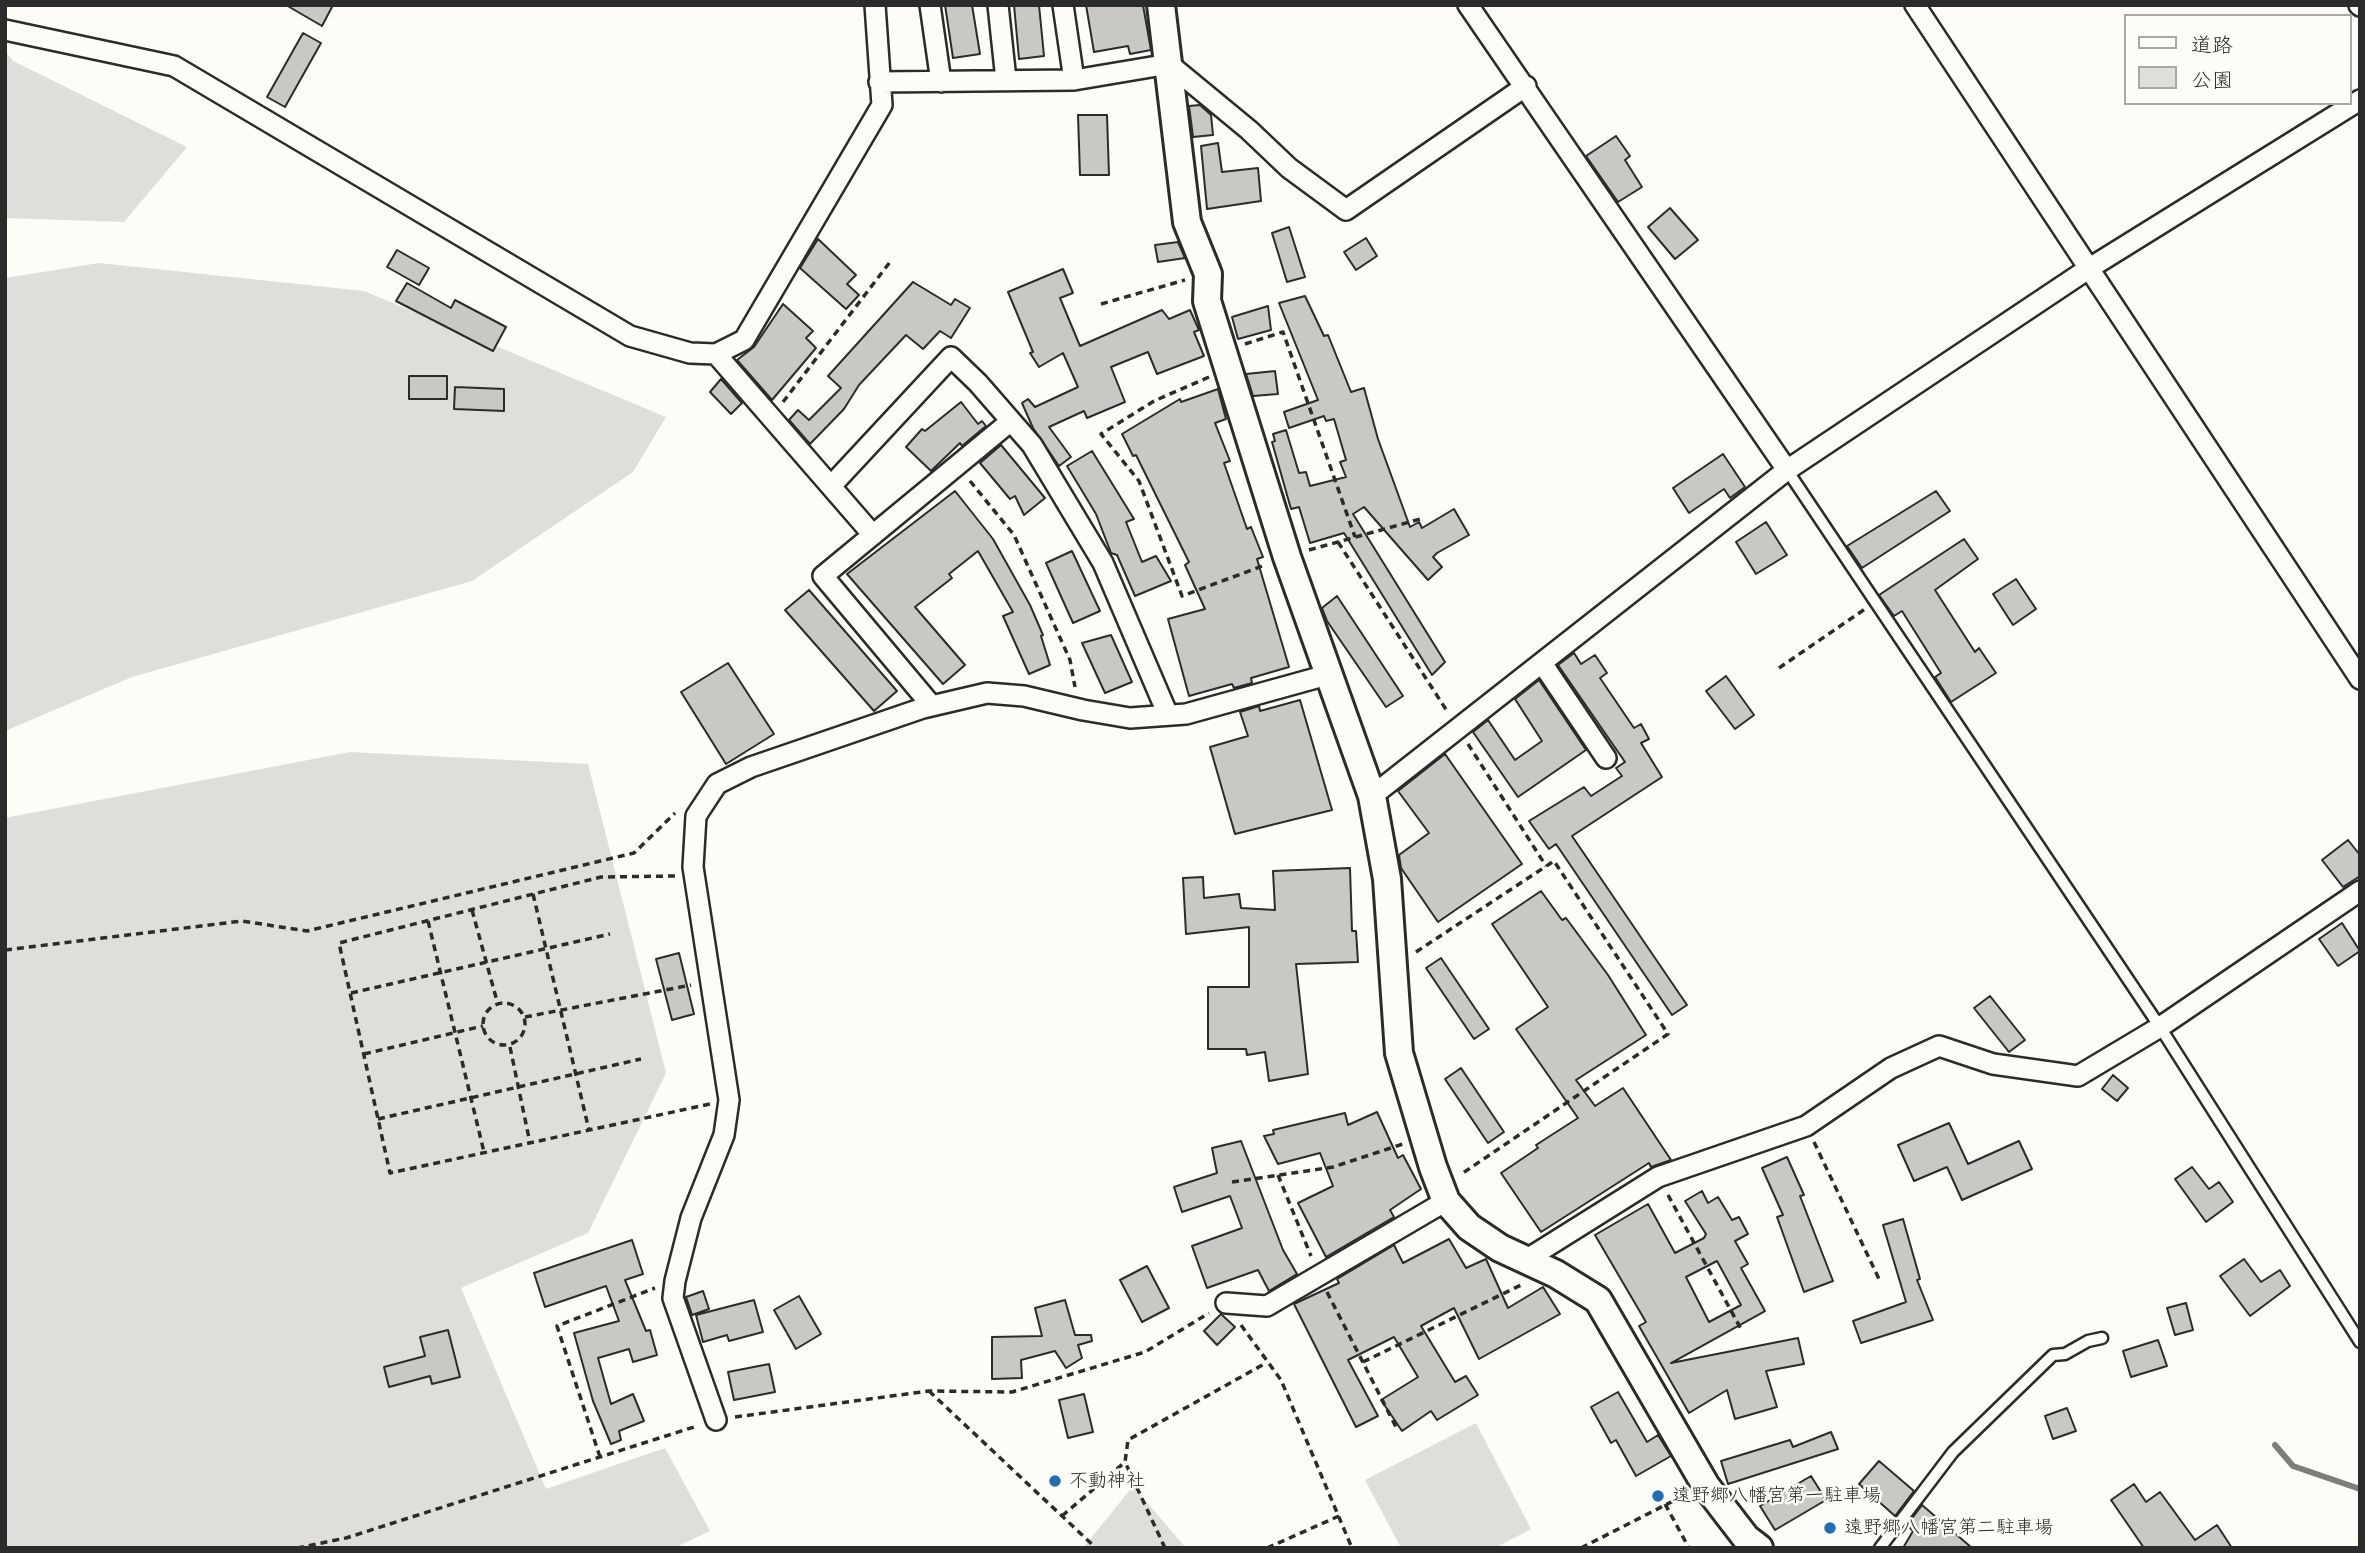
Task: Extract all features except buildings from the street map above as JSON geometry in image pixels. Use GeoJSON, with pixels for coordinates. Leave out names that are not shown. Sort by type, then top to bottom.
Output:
{"type":"FeatureCollection","features":[{"type":"Feature","properties":{"kind":"street"},"geometry":{"type":"LineString","coordinates":[[5,30],[174,66],[631,336],[690,353],[716,354],[744,340],[882,105],[875,5]]}},
{"type":"Feature","properties":{"kind":"street"},"geometry":{"type":"LineString","coordinates":[[930,5],[941,82]]}},
{"type":"Feature","properties":{"kind":"street"},"geometry":{"type":"LineString","coordinates":[[998,5],[1006,80]]}},
{"type":"Feature","properties":{"kind":"street"},"geometry":{"type":"LineString","coordinates":[[1063,5],[1074,80]]}},
{"type":"Feature","properties":{"kind":"street"},"geometry":{"type":"LineString","coordinates":[[1161,5],[1187,222],[1208,274],[1207,301],[1287,557],[1372,796],[1387,879],[1399,1053],[1422,1137],[1444,1194],[1469,1227],[1524,1261],[1549,1271],[1598,1300],[1706,1486],[1746,1538],[1759,1548]]}},
{"type":"Feature","properties":{"kind":"street"},"geometry":{"type":"LineString","coordinates":[[1468,5],[1787,470]]}},
{"type":"Feature","properties":{"kind":"street"},"geometry":{"type":"LineString","coordinates":[[1915,5],[2360,679]]}},
{"type":"Feature","properties":{"kind":"street"},"geometry":{"type":"LineString","coordinates":[[879,82],[1074,80],[1169,64],[1249,130],[1289,169],[1346,210],[1526,86]]}},
{"type":"Feature","properties":{"kind":"street"},"geometry":{"type":"LineString","coordinates":[[1372,796],[1787,470],[2088,269],[2360,100]]}},
{"type":"Feature","properties":{"kind":"street"},"geometry":{"type":"LineString","coordinates":[[716,354],[873,535]]}},
{"type":"Feature","properties":{"kind":"street"},"geometry":{"type":"LineString","coordinates":[[831,486],[951,358],[978,383],[1032,445],[1103,563],[1168,715]]}},
{"type":"Feature","properties":{"kind":"street"},"geometry":{"type":"LineString","coordinates":[[932,706],[823,576],[1011,421]]}},
{"type":"Feature","properties":{"kind":"street"},"geometry":{"type":"LineString","coordinates":[[1542,663],[1606,758]]}},
{"type":"Feature","properties":{"kind":"street"},"geometry":{"type":"LineString","coordinates":[[716,1420],[673,1298],[674,1281],[691,1218],[724,1135],[729,1100],[694,876],[696,816],[717,784],[751,767],[932,706],[988,693],[1024,696],[1130,718],[1186,714],[1327,675]]}},
{"type":"Feature","properties":{"kind":"street"},"geometry":{"type":"LineString","coordinates":[[1524,1261],[1658,1178],[1806,1125],[1891,1068],[1939,1046],[1993,1064],[2078,1076],[2160,1027],[2360,891]]}},
{"type":"Feature","properties":{"kind":"street"},"geometry":{"type":"LineString","coordinates":[[1226,1303],[1267,1306],[1319,1277],[1444,1194]]}},
{"type":"Feature","properties":{"kind":"lane"},"geometry":{"type":"LineString","coordinates":[[1787,470],[2160,1027],[2360,1342]]}},
{"type":"Feature","properties":{"kind":"lane"},"geometry":{"type":"LineString","coordinates":[[1880,1548],[1953,1452],[2053,1355],[2066,1354],[2088,1341],[2102,1339]]}},
{"type":"Feature","properties":{"kind":"path"},"geometry":{"type":"LineString","coordinates":[[771,417],[890,262]]}},
{"type":"Feature","properties":{"kind":"path"},"geometry":{"type":"LineString","coordinates":[[1101,304],[1208,274]]}},
{"type":"Feature","properties":{"kind":"path"},"geometry":{"type":"LineString","coordinates":[[1355,537],[1283,332],[1224,360],[1101,433],[1139,481],[1182,596],[1287,557],[1423,518]]}},
{"type":"Feature","properties":{"kind":"path"},"geometry":{"type":"LineString","coordinates":[[956,466],[1014,535],[1070,660],[1079,709]]}},
{"type":"Feature","properties":{"kind":"path"},"geometry":{"type":"LineString","coordinates":[[1339,542],[1546,866]]}},
{"type":"Feature","properties":{"kind":"path"},"geometry":{"type":"LineString","coordinates":[[1779,668],[1875,602]]}},
{"type":"Feature","properties":{"kind":"path"},"geometry":{"type":"LineString","coordinates":[[5,950],[242,921],[307,931],[634,853],[685,807]]}},
{"type":"Feature","properties":{"kind":"path"},"geometry":{"type":"LineString","coordinates":[[1393,967],[1554,861],[1668,1034],[1444,1194]]}},
{"type":"Feature","properties":{"kind":"path"},"geometry":{"type":"LineString","coordinates":[[694,876],[601,877],[340,943],[390,1173],[729,1100]]}},
{"type":"Feature","properties":{"kind":"path"},"geometry":{"type":"LineString","coordinates":[[533,894],[589,1130]]}},
{"type":"Feature","properties":{"kind":"path"},"geometry":{"type":"LineString","coordinates":[[472,910],[497,1001]]}},
{"type":"Feature","properties":{"kind":"path"},"geometry":{"type":"LineString","coordinates":[[428,921],[484,1152]]}},
{"type":"Feature","properties":{"kind":"path"},"geometry":{"type":"LineString","coordinates":[[351,993],[610,934]]}},
{"type":"Feature","properties":{"kind":"path"},"geometry":{"type":"LineString","coordinates":[[525,1017],[712,982]]}},
{"type":"Feature","properties":{"kind":"path"},"geometry":{"type":"LineString","coordinates":[[496,1004],[516,1006],[525,1017],[525,1031],[509,1045],[488,1039],[483,1026],[486,1013],[496,1004]]}},
{"type":"Feature","properties":{"kind":"path"},"geometry":{"type":"LineString","coordinates":[[364,1054],[483,1026]]}},
{"type":"Feature","properties":{"kind":"path"},"geometry":{"type":"LineString","coordinates":[[510,1047],[530,1143]]}},
{"type":"Feature","properties":{"kind":"path"},"geometry":{"type":"LineString","coordinates":[[378,1119],[641,1059]]}},
{"type":"Feature","properties":{"kind":"path"},"geometry":{"type":"LineString","coordinates":[[1806,1125],[1879,1279]]}},
{"type":"Feature","properties":{"kind":"path"},"geometry":{"type":"LineString","coordinates":[[1231,1182],[1333,1167],[1422,1137]]}},
{"type":"Feature","properties":{"kind":"path"},"geometry":{"type":"LineString","coordinates":[[1278,1175],[1319,1277],[1396,1427]]}},
{"type":"Feature","properties":{"kind":"path"},"geometry":{"type":"LineString","coordinates":[[1658,1178],[1741,1329]]}},
{"type":"Feature","properties":{"kind":"path"},"geometry":{"type":"LineString","coordinates":[[1363,1363],[1549,1271]]}},
{"type":"Feature","properties":{"kind":"path"},"geometry":{"type":"LineString","coordinates":[[600,1457],[557,1326],[674,1281]]}},
{"type":"Feature","properties":{"kind":"path"},"geometry":{"type":"LineString","coordinates":[[297,1548],[346,1538],[716,1420],[929,1391],[1012,1392],[1145,1352],[1226,1303],[1266,1363],[1281,1380],[1352,1548]]}},
{"type":"Feature","properties":{"kind":"path"},"geometry":{"type":"LineString","coordinates":[[1165,1548],[1125,1462],[1128,1440],[1266,1363]]}},
{"type":"Feature","properties":{"kind":"path"},"geometry":{"type":"LineString","coordinates":[[929,1391],[1096,1548]]}},
{"type":"Feature","properties":{"kind":"path"},"geometry":{"type":"LineString","coordinates":[[1062,1516],[1125,1462]]}},
{"type":"Feature","properties":{"kind":"path"},"geometry":{"type":"LineString","coordinates":[[1581,1548],[1706,1486]]}},
{"type":"Feature","properties":{"kind":"path"},"geometry":{"type":"LineString","coordinates":[[1665,1504],[1689,1548]]}},
{"type":"Feature","properties":{"kind":"path"},"geometry":{"type":"LineString","coordinates":[[1267,1548],[1339,1516]]}},
{"type":"Feature","properties":{"kind":"green space"},"geometry":{"type":"Polygon","coordinates":[[[5,51],[13,61],[187,147],[124,222],[5,218],[5,51]]]}},
{"type":"Feature","properties":{"kind":"green space"},"geometry":{"type":"Polygon","coordinates":[[[99,263],[364,291],[666,417],[633,472],[472,581],[132,677],[5,731],[5,278],[99,263]]]}},
{"type":"Feature","properties":{"kind":"green space"},"geometry":{"type":"Polygon","coordinates":[[[350,752],[588,764],[666,1073],[588,1233],[461,1288],[546,1489],[665,1448],[710,1531],[674,1548],[5,1548],[5,818],[350,752]]]}},
{"type":"Feature","properties":{"kind":"green space"},"geometry":{"type":"Polygon","coordinates":[[[1476,1423],[1531,1529],[1495,1548],[1401,1548],[1365,1480],[1476,1423]]]}},
{"type":"Feature","properties":{"kind":"green space"},"geometry":{"type":"Polygon","coordinates":[[[1133,1486],[1186,1548],[1083,1548],[1133,1486]]]}},
{"type":"Feature","properties":{"kind":"waterway"},"geometry":{"type":"LineString","coordinates":[[2275,1445],[2293,1466],[2360,1489]]}},
{"type":"Feature","properties":{"kind":"place","name":"不動神社"},"geometry":{"type":"Point","coordinates":[1055,1481]}},
{"type":"Feature","properties":{"kind":"place","name":"遠野郷八幡宮第一駐車場"},"geometry":{"type":"Point","coordinates":[1658,1496]}},
{"type":"Feature","properties":{"kind":"place","name":"遠野郷八幡宮第二駐車場"},"geometry":{"type":"Point","coordinates":[1830,1528]}}]}
